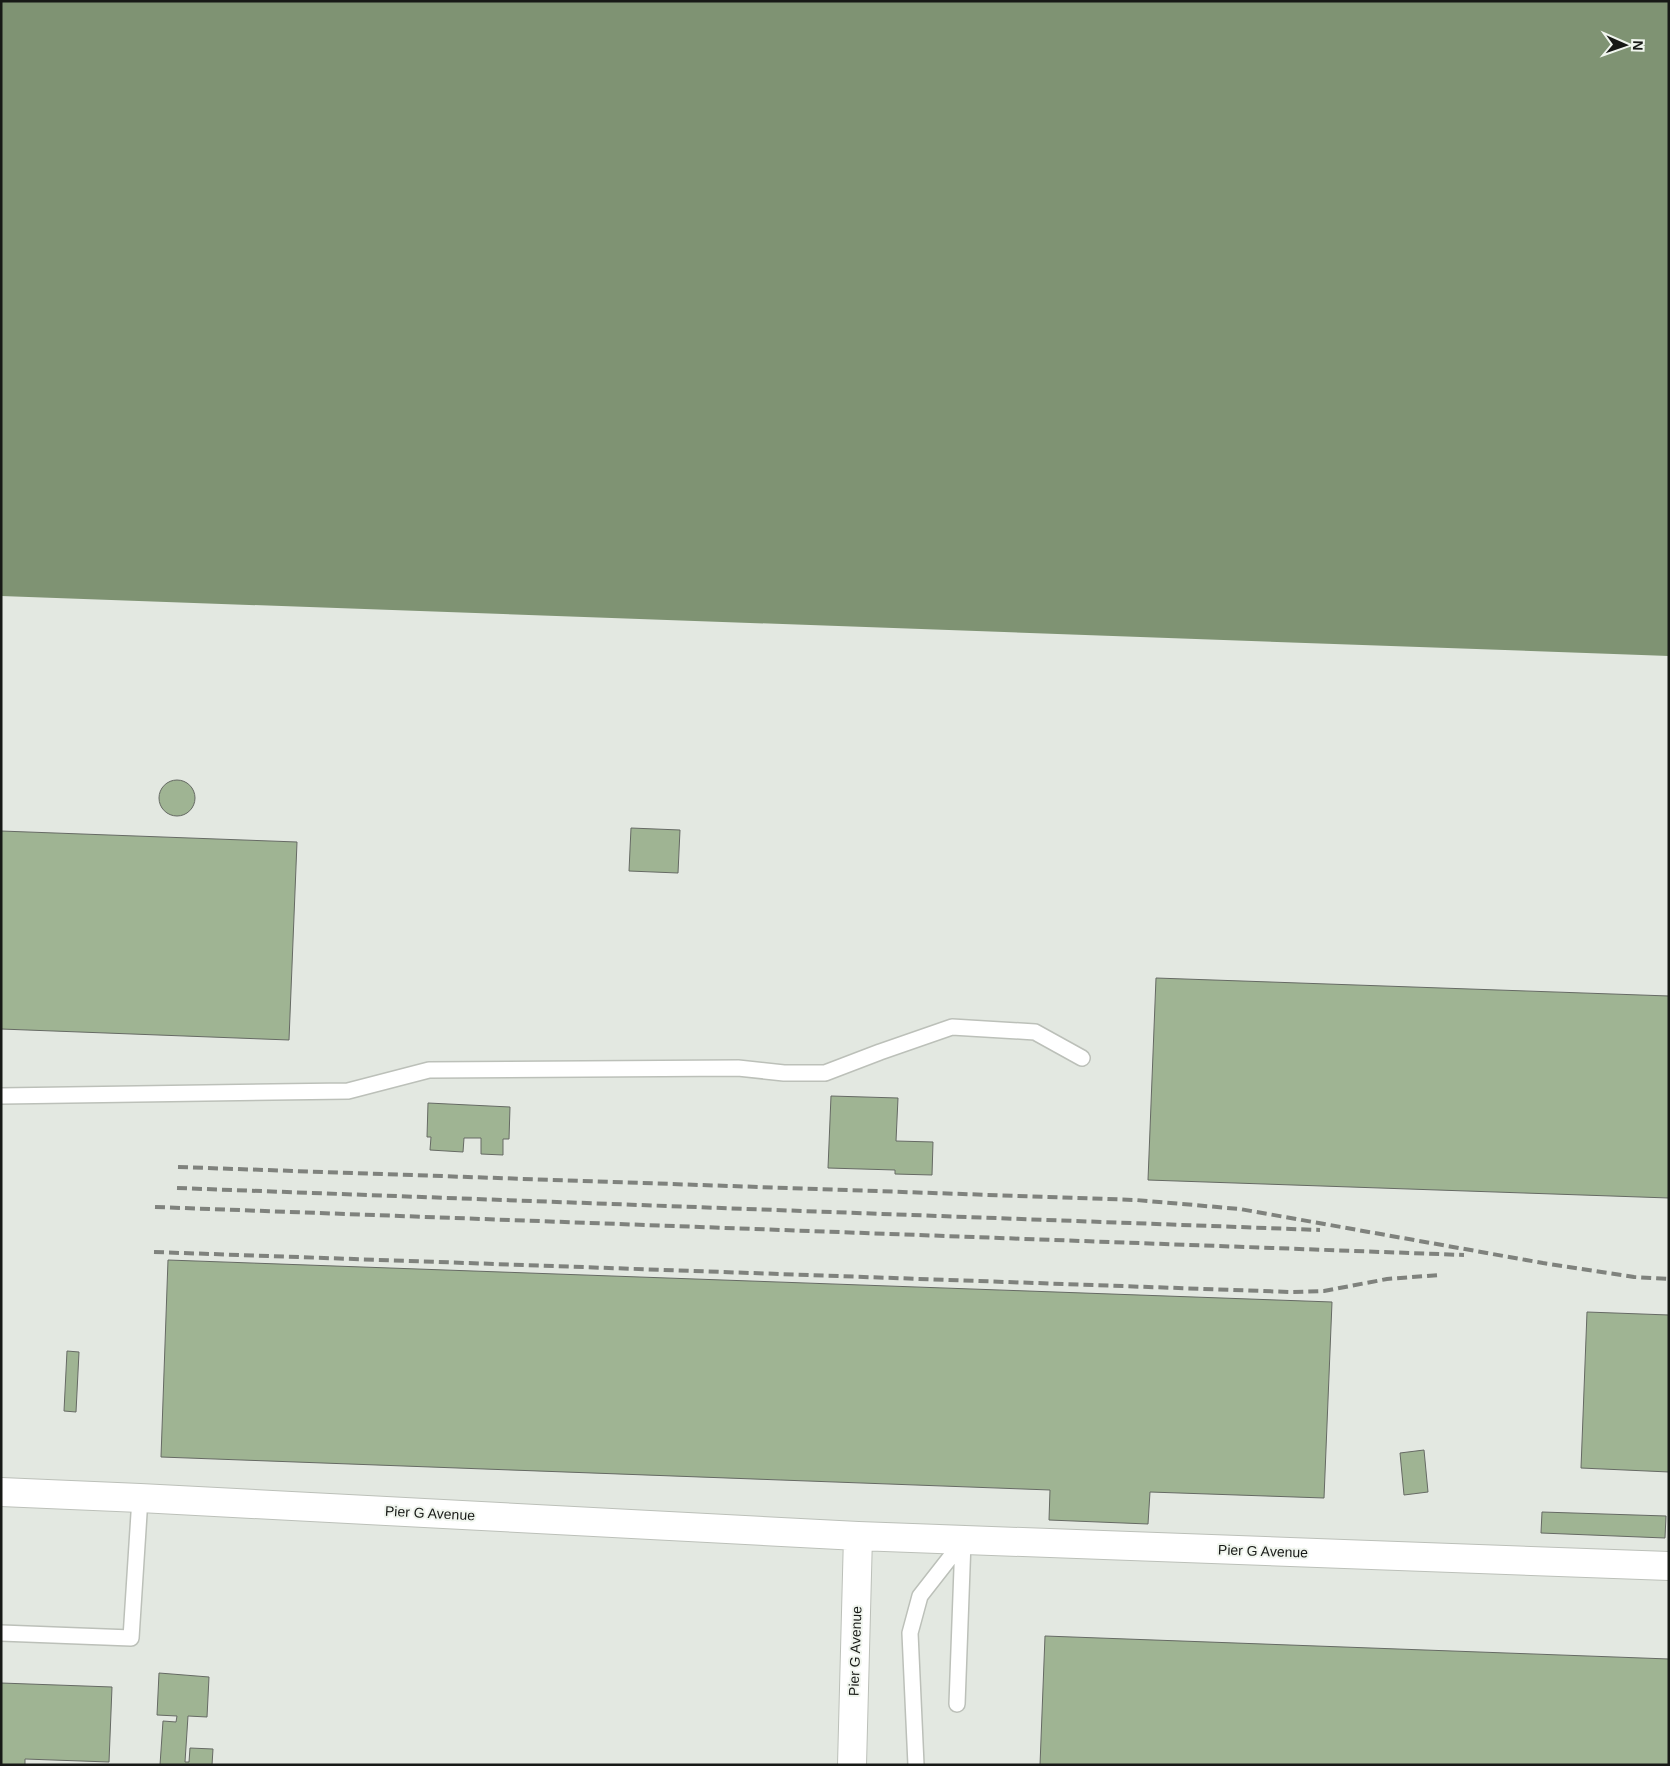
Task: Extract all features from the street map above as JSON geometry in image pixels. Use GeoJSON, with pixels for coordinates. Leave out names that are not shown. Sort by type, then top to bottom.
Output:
{"type":"FeatureCollection","features":[{"type":"Feature","properties":{"kind":"street","name":"Pier G Avenue"},"geometry":{"type":"LineString","coordinates":[[1,1492],[963,1541],[1669,1566]]}},
{"type":"Feature","properties":{"kind":"street","name":"Pier G Avenue"},"geometry":{"type":"LineString","coordinates":[[852,1765],[858,1536]]}},
{"type":"Feature","properties":{"kind":"lane"},"geometry":{"type":"LineString","coordinates":[[1,1096],[348,1091],[429,1070],[738,1068],[784,1073],[825,1073],[952,1027],[1035,1032],[1082,1058]]}},
{"type":"Feature","properties":{"kind":"lane"},"geometry":{"type":"LineString","coordinates":[[1,1633],[132,1638],[140,1498]]}},
{"type":"Feature","properties":{"kind":"lane"},"geometry":{"type":"LineString","coordinates":[[957,1704],[963,1541]]}},
{"type":"Feature","properties":{"kind":"lane"},"geometry":{"type":"LineString","coordinates":[[916,1765],[910,1634],[920,1596],[963,1541]]}},
{"type":"Feature","properties":{"kind":"shaded area"},"geometry":{"type":"Polygon","coordinates":[[[1,1],[1669,1],[1669,656],[1,596],[1,1]]]}},
{"type":"Feature","properties":{"kind":"building"},"geometry":{"type":"Polygon","coordinates":[[[177,780],[184,781],[190,785],[194,791],[194,805],[190,811],[184,815],[177,816],[170,815],[164,811],[160,805],[159,798],[160,791],[164,785],[170,781],[177,780]]]}},
{"type":"Feature","properties":{"kind":"building"},"geometry":{"type":"Polygon","coordinates":[[[631,828],[680,830],[678,873],[629,871],[631,828]]]}},
{"type":"Feature","properties":{"kind":"building"},"geometry":{"type":"Polygon","coordinates":[[[1,831],[297,842],[289,1040],[1,1029],[1,831]]]}},
{"type":"Feature","properties":{"kind":"building"},"geometry":{"type":"Polygon","coordinates":[[[1156,978],[1669,996],[1669,1198],[1148,1180],[1156,978]]]}},
{"type":"Feature","properties":{"kind":"building"},"geometry":{"type":"Polygon","coordinates":[[[831,1096],[898,1098],[896,1141],[933,1142],[932,1175],[895,1174],[895,1170],[828,1168],[831,1096]]]}},
{"type":"Feature","properties":{"kind":"building"},"geometry":{"type":"Polygon","coordinates":[[[428,1103],[510,1107],[509,1139],[503,1139],[503,1155],[481,1154],[481,1138],[464,1138],[463,1152],[430,1150],[431,1137],[427,1137],[428,1103]]]}},
{"type":"Feature","properties":{"kind":"building"},"geometry":{"type":"Polygon","coordinates":[[[168,1260],[1332,1302],[1324,1498],[1150,1492],[1148,1524],[1049,1520],[1050,1490],[161,1457],[168,1260]]]}},
{"type":"Feature","properties":{"kind":"building"},"geometry":{"type":"Polygon","coordinates":[[[1587,1312],[1669,1315],[1669,1472],[1581,1468],[1587,1312]]]}},
{"type":"Feature","properties":{"kind":"building"},"geometry":{"type":"Polygon","coordinates":[[[67,1351],[79,1352],[76,1412],[64,1411],[67,1351]]]}},
{"type":"Feature","properties":{"kind":"building"},"geometry":{"type":"Polygon","coordinates":[[[1424,1450],[1428,1492],[1404,1495],[1400,1453],[1424,1450]]]}},
{"type":"Feature","properties":{"kind":"building"},"geometry":{"type":"Polygon","coordinates":[[[1542,1512],[1666,1516],[1665,1538],[1541,1533],[1542,1512]]]}},
{"type":"Feature","properties":{"kind":"building"},"geometry":{"type":"Polygon","coordinates":[[[1045,1636],[1669,1659],[1669,1765],[1040,1765],[1045,1636]]]}},
{"type":"Feature","properties":{"kind":"building"},"geometry":{"type":"Polygon","coordinates":[[[159,1673],[209,1677],[207,1717],[188,1716],[185,1762],[189,1762],[190,1748],[213,1749],[212,1765],[160,1765],[163,1721],[176,1722],[177,1716],[157,1715],[159,1673]]]}},
{"type":"Feature","properties":{"kind":"building"},"geometry":{"type":"Polygon","coordinates":[[[1,1683],[112,1687],[109,1762],[25,1759],[25,1765],[1,1765],[1,1683]]]}},
{"type":"Feature","properties":{"kind":"railway"},"geometry":{"type":"LineString","coordinates":[[178,1167],[1136,1200],[1240,1209],[1543,1263],[1634,1277],[1669,1279]]}},
{"type":"Feature","properties":{"kind":"railway"},"geometry":{"type":"LineString","coordinates":[[177,1188],[1320,1230]]}},
{"type":"Feature","properties":{"kind":"railway"},"geometry":{"type":"LineString","coordinates":[[155,1207],[1464,1255]]}},
{"type":"Feature","properties":{"kind":"railway"},"geometry":{"type":"LineString","coordinates":[[154,1252],[1291,1292],[1324,1291],[1387,1279],[1439,1275]]}}]}
